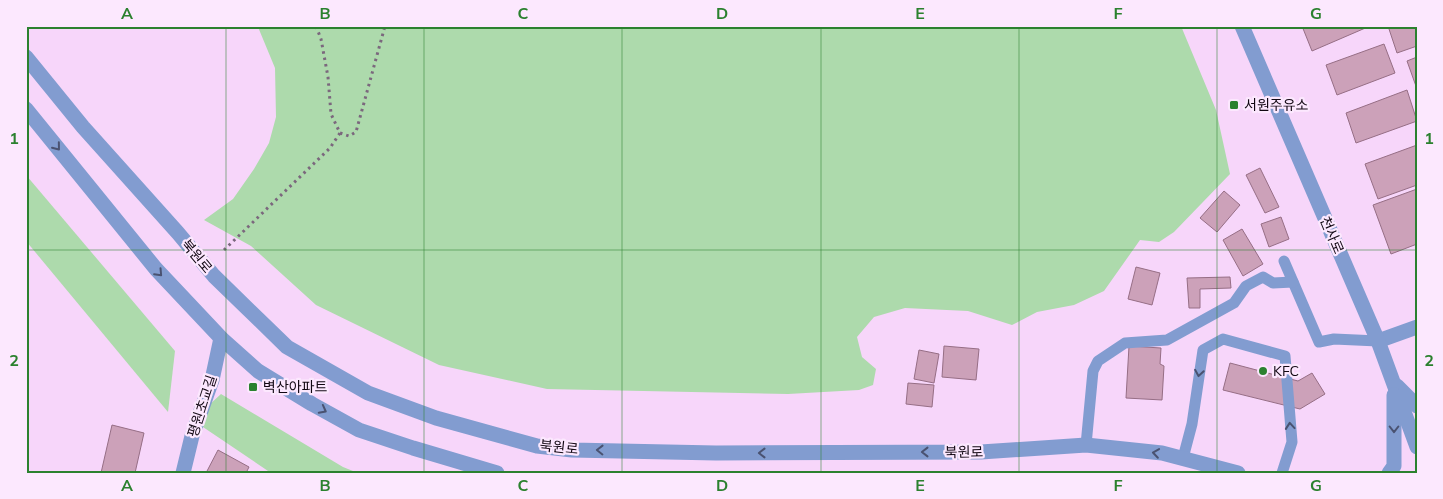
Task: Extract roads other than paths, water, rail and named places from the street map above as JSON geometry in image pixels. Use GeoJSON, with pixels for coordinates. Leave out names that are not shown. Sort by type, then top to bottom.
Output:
{"type":"FeatureCollection","features":[{"type":"Feature","properties":{"kind":"street","name":"천사로"},"geometry":{"type":"LineString","coordinates":[[1242,26],[1378,342],[1417,447]]}},
{"type":"Feature","properties":{"kind":"street","name":"북원로"},"geometry":{"type":"LineString","coordinates":[[26,57],[83,127],[214,276],[287,347],[368,393],[436,418],[537,446],[572,450],[716,453],[981,452],[1086,445],[1162,453],[1238,473]]}},
{"type":"Feature","properties":{"kind":"street"},"geometry":{"type":"LineString","coordinates":[[26,109],[156,269],[221,338],[258,371],[359,430],[496,473]]}},
{"type":"Feature","properties":{"kind":"street"},"geometry":{"type":"LineString","coordinates":[[1378,342],[1417,327]]}},
{"type":"Feature","properties":{"kind":"street","name":"평원초교길"},"geometry":{"type":"LineString","coordinates":[[183,473],[192,436],[212,380],[221,338]]}},
{"type":"Feature","properties":{"kind":"street"},"geometry":{"type":"LineString","coordinates":[[1394,383],[1417,406]]}},
{"type":"Feature","properties":{"kind":"street"},"geometry":{"type":"LineString","coordinates":[[1389,473],[1394,466],[1394,383]]}},
{"type":"Feature","properties":{"kind":"lane"},"geometry":{"type":"LineString","coordinates":[[1284,262],[1319,342],[1334,339],[1378,342]]}},
{"type":"Feature","properties":{"kind":"lane"},"geometry":{"type":"LineString","coordinates":[[1086,445],[1093,371],[1098,361],[1125,343],[1167,340],[1234,303],[1246,286],[1264,277],[1274,283],[1293,282]]}},
{"type":"Feature","properties":{"kind":"lane"},"geometry":{"type":"LineString","coordinates":[[1183,458],[1192,424],[1203,350],[1223,339],[1285,356],[1292,442],[1282,473]]}},
{"type":"Feature","properties":{"kind":"place","name":"서원주유소"},"geometry":{"type":"Point","coordinates":[1234,105]}},
{"type":"Feature","properties":{"kind":"place","name":"KFC"},"geometry":{"type":"Point","coordinates":[1263,371]}},
{"type":"Feature","properties":{"kind":"place","name":"벽산아파트"},"geometry":{"type":"Point","coordinates":[253,387]}}]}
